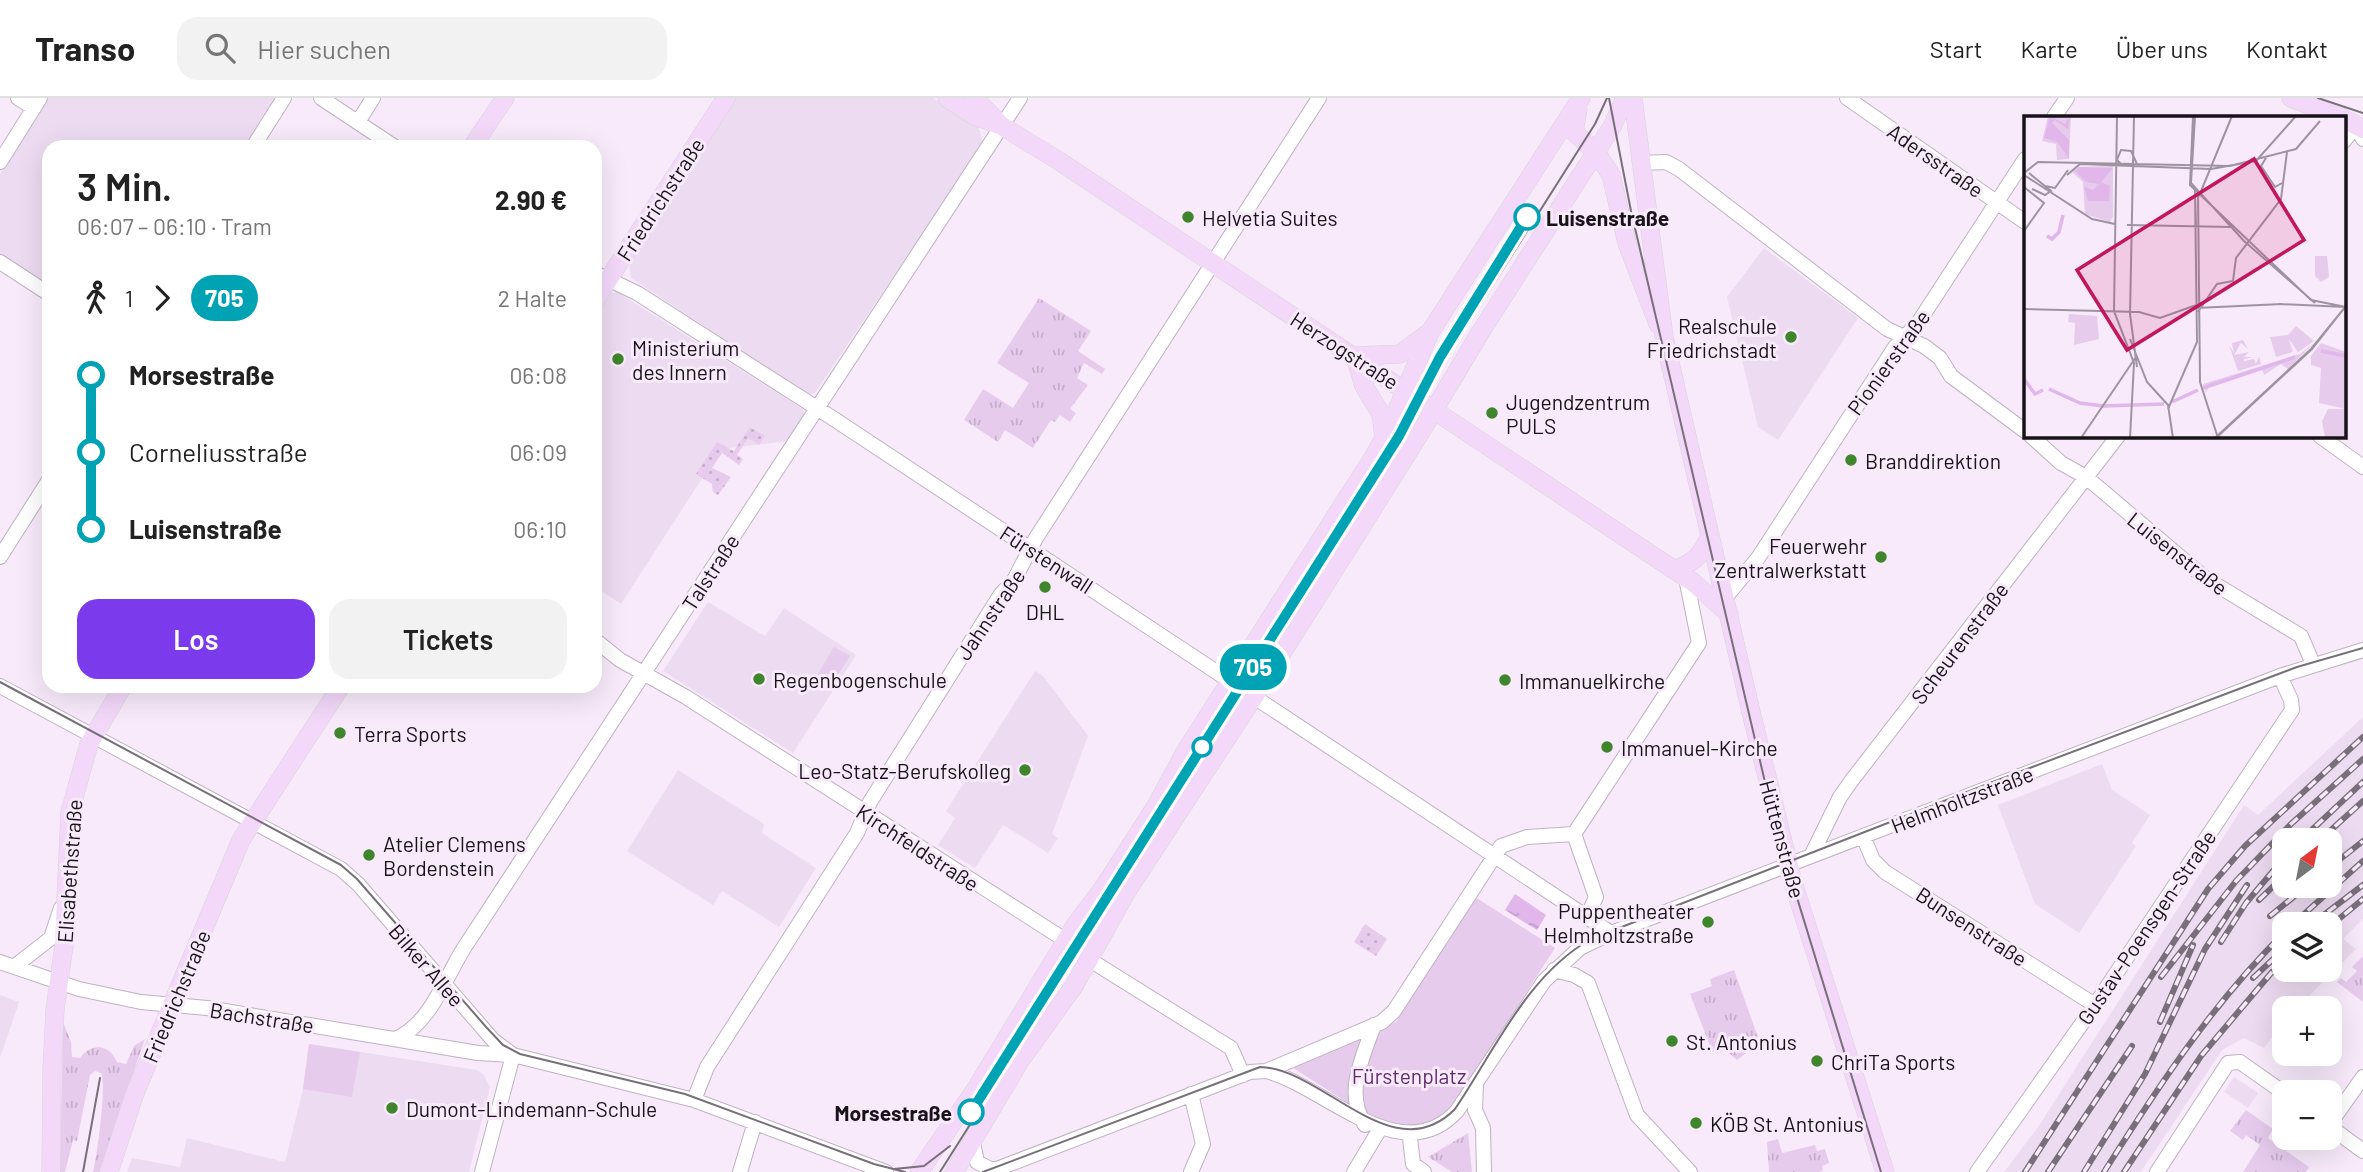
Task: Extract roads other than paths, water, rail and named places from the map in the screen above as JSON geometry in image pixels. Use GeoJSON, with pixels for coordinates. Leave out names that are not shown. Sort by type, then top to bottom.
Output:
{"type":"FeatureCollection","features":[{"type":"Feature","properties":{"kind":"main road"},"geometry":{"type":"LineString","coordinates":[[477,140],[505,98]]}},
{"type":"Feature","properties":{"kind":"main road","name":"Friedrichstraße"},"geometry":{"type":"LineString","coordinates":[[602,276],[726,98]]}},
{"type":"Feature","properties":{"kind":"main road","name":"Herzogstraße"},"geometry":{"type":"LineString","coordinates":[[947,98],[973,115],[1002,126],[1214,263],[1727,606]]}},
{"type":"Feature","properties":{"kind":"main road","name":"Herzogstraße"},"geometry":{"type":"LineString","coordinates":[[974,98],[1002,126]]}},
{"type":"Feature","properties":{"kind":"main road"},"geometry":{"type":"LineString","coordinates":[[919,1172],[1041,982],[1060,937],[1112,876],[1384,437],[1430,332],[1581,98]]}},
{"type":"Feature","properties":{"kind":"main road","name":"Hüttenstraße"},"geometry":{"type":"LineString","coordinates":[[1581,98],[1574,132],[1596,152],[1611,174],[1627,243],[1664,337]]}},
{"type":"Feature","properties":{"kind":"main road"},"geometry":{"type":"LineString","coordinates":[[2291,98],[2334,116]]}},
{"type":"Feature","properties":{"kind":"main road"},"geometry":{"type":"LineString","coordinates":[[954,1172],[1020,1060],[1090,960],[1128,891],[1435,410],[1480,333],[1613,125],[1635,100]]}},
{"type":"Feature","properties":{"kind":"main road","name":"Hüttenstraße"},"geometry":{"type":"LineString","coordinates":[[1635,100],[1664,337],[1710,535],[1788,865],[1885,1172]]}},
{"type":"Feature","properties":{"kind":"main road"},"geometry":{"type":"LineString","coordinates":[[1384,437],[1381,415],[1364,386],[1355,356],[1399,354],[1430,332]]}},
{"type":"Feature","properties":{"kind":"main road"},"geometry":{"type":"LineString","coordinates":[[1680,574],[1695,561],[1710,535]]}},
{"type":"Feature","properties":{"kind":"main road","name":"Elisabethstraße"},"geometry":{"type":"LineString","coordinates":[[59,982],[71,804],[93,735],[119,693]]}},
{"type":"Feature","properties":{"kind":"main road","name":"Friedrichstraße"},"geometry":{"type":"LineString","coordinates":[[109,1172],[135,1093],[241,840],[336,693]]}},
{"type":"Feature","properties":{"kind":"main road"},"geometry":{"type":"LineString","coordinates":[[1041,982],[1052,980],[1060,986],[1053,1002],[1056,1012]]}},
{"type":"Feature","properties":{"kind":"main road"},"geometry":{"type":"LineString","coordinates":[[51,1172],[51,1078],[59,982]]}},
{"type":"Feature","properties":{"kind":"street"},"geometry":{"type":"LineString","coordinates":[[0,162],[37,103],[18,98]]}},
{"type":"Feature","properties":{"kind":"street"},"geometry":{"type":"LineString","coordinates":[[257,140],[284,98]]}},
{"type":"Feature","properties":{"kind":"street"},"geometry":{"type":"LineString","coordinates":[[321,98],[385,140]]}},
{"type":"Feature","properties":{"kind":"street"},"geometry":{"type":"LineString","coordinates":[[358,122],[373,98]]}},
{"type":"Feature","properties":{"kind":"street","name":"Talstraße"},"geometry":{"type":"LineString","coordinates":[[395,1039],[421,1021],[442,982],[1020,98]]}},
{"type":"Feature","properties":{"kind":"street","name":"Jahnstraße"},"geometry":{"type":"LineString","coordinates":[[694,1100],[707,1067],[857,833],[866,813],[944,683],[1001,594],[1013,582],[1319,98]]}},
{"type":"Feature","properties":{"kind":"street","name":"Adersstraße"},"geometry":{"type":"LineString","coordinates":[[1847,98],[2024,221]]}},
{"type":"Feature","properties":{"kind":"street"},"geometry":{"type":"LineString","coordinates":[[2055,116],[2067,98]]}},
{"type":"Feature","properties":{"kind":"street","name":"Pionierstraße"},"geometry":{"type":"LineString","coordinates":[[1727,606],[1895,347],[1918,323],[2024,160]]}},
{"type":"Feature","properties":{"kind":"street"},"geometry":{"type":"LineString","coordinates":[[1642,163],[1660,161],[1673,164],[1887,329],[1940,358],[1951,376],[2024,430]]}},
{"type":"Feature","properties":{"kind":"street"},"geometry":{"type":"LineString","coordinates":[[0,262],[42,289]]}},
{"type":"Feature","properties":{"kind":"street","name":"Fürstenwall"},"geometry":{"type":"LineString","coordinates":[[602,276],[637,293],[816,408],[1255,695],[1494,856]]}},
{"type":"Feature","properties":{"kind":"street","name":"Luisenstraße"},"geometry":{"type":"LineString","coordinates":[[2033,438],[2061,463],[2086,477],[2206,578],[2301,636],[2314,664]]}},
{"type":"Feature","properties":{"kind":"street","name":"Scheurenstraße"},"geometry":{"type":"LineString","coordinates":[[1811,856],[1846,788],[2116,438]]}},
{"type":"Feature","properties":{"kind":"street"},"geometry":{"type":"LineString","coordinates":[[2323,438],[2357,460],[2363,467]]}},
{"type":"Feature","properties":{"kind":"street"},"geometry":{"type":"LineString","coordinates":[[0,557],[42,491]]}},
{"type":"Feature","properties":{"kind":"street"},"geometry":{"type":"LineString","coordinates":[[973,1143],[977,1162],[995,1170],[1243,1075],[1266,1071],[1374,1025],[1394,1011],[1494,856],[1507,842],[1574,834],[1699,643],[1680,574]]}},
{"type":"Feature","properties":{"kind":"street","name":"Kirchfeldstraße"},"geometry":{"type":"LineString","coordinates":[[602,645],[644,675],[686,697],[1060,937]]}},
{"type":"Feature","properties":{"kind":"street"},"geometry":{"type":"LineString","coordinates":[[2314,664],[2363,650]]}},
{"type":"Feature","properties":{"kind":"street","name":"Helmholtzstraße"},"geometry":{"type":"LineString","coordinates":[[1611,933],[2314,664]]}},
{"type":"Feature","properties":{"kind":"street","name":"Gustav-Poensgen-Straße"},"geometry":{"type":"LineString","coordinates":[[1978,1172],[2095,1005],[2292,710],[2291,700],[2280,676]]}},
{"type":"Feature","properties":{"kind":"street","name":"Bilker Allee"},"geometry":{"type":"LineString","coordinates":[[0,685],[347,874],[493,1040],[513,1055],[694,1100],[886,1172]]}},
{"type":"Feature","properties":{"kind":"street"},"geometry":{"type":"LineString","coordinates":[[1574,834],[1596,897],[1587,917]]}},
{"type":"Feature","properties":{"kind":"street","name":"Bunsenstraße"},"geometry":{"type":"LineString","coordinates":[[1863,836],[1873,860],[1885,872],[2095,1005]]}},
{"type":"Feature","properties":{"kind":"street"},"geometry":{"type":"LineString","coordinates":[[1494,856],[1611,933]]}},
{"type":"Feature","properties":{"kind":"street"},"geometry":{"type":"LineString","coordinates":[[15,966],[37,952],[51,937],[66,889]]}},
{"type":"Feature","properties":{"kind":"street"},"geometry":{"type":"LineString","coordinates":[[1266,1071],[1292,1080],[1372,1129],[1410,1138],[1430,1135],[1442,1128],[1476,1083],[1544,981],[1580,948],[1611,933]]}},
{"type":"Feature","properties":{"kind":"street"},"geometry":{"type":"LineString","coordinates":[[1090,960],[1231,1048],[1243,1075]]}},
{"type":"Feature","properties":{"kind":"street","name":"Bachstraße"},"geometry":{"type":"LineString","coordinates":[[0,962],[59,982],[141,1002],[207,1008],[513,1055]]}},
{"type":"Feature","properties":{"kind":"street"},"geometry":{"type":"LineString","coordinates":[[1554,970],[1568,972],[1588,983],[1637,1115],[1690,1172]]}},
{"type":"Feature","properties":{"kind":"street"},"geometry":{"type":"LineString","coordinates":[[1372,1129],[1357,1108],[1356,1077],[1374,1025]]}},
{"type":"Feature","properties":{"kind":"street"},"geometry":{"type":"LineString","coordinates":[[482,1172],[513,1055]]}},
{"type":"Feature","properties":{"kind":"street"},"geometry":{"type":"LineString","coordinates":[[2157,1172],[2222,1069],[2233,1060],[2272,1085]]}},
{"type":"Feature","properties":{"kind":"street"},"geometry":{"type":"LineString","coordinates":[[2342,1107],[2363,1077]]}},
{"type":"Feature","properties":{"kind":"street"},"geometry":{"type":"LineString","coordinates":[[1476,1083],[1475,1110],[1483,1128],[1484,1172]]}},
{"type":"Feature","properties":{"kind":"street"},"geometry":{"type":"LineString","coordinates":[[1191,1094],[1203,1144],[1191,1172]]}},
{"type":"Feature","properties":{"kind":"street"},"geometry":{"type":"LineString","coordinates":[[740,1172],[755,1122]]}},
{"type":"Feature","properties":{"kind":"street"},"geometry":{"type":"LineString","coordinates":[[1354,1172],[1372,1129]]}},
{"type":"Feature","properties":{"kind":"street"},"geometry":{"type":"LineString","coordinates":[[2342,1136],[2363,1151]]}},
{"type":"Feature","properties":{"kind":"street"},"geometry":{"type":"LineString","coordinates":[[1410,1138],[1413,1164],[1424,1172]]}},
{"type":"Feature","properties":{"kind":"water"},"geometry":{"type":"Polygon","coordinates":[[[1515,894],[1546,915],[1537,930],[1505,910],[1515,894]]]}},
{"type":"Feature","properties":{"kind":"tram line"},"geometry":{"type":"LineString","coordinates":[[940,1172],[1410,429],[1446,359],[1595,124],[1607,98]]}},
{"type":"Feature","properties":{"kind":"tram line"},"geometry":{"type":"LineString","coordinates":[[1609,98],[1631,211],[1776,829],[1881,1172]]}},
{"type":"Feature","properties":{"kind":"tram line"},"geometry":{"type":"LineString","coordinates":[[2318,98],[2363,113]]}},
{"type":"Feature","properties":{"kind":"tram line","name":"705"},"geometry":{"type":"LineString","coordinates":[[971,1112],[1399,436],[1440,357],[1527,217]]}},
{"type":"Feature","properties":{"kind":"tram line"},"geometry":{"type":"LineString","coordinates":[[983,1172],[1260,1067],[1284,1072],[1308,1083],[1383,1124],[1407,1129],[1431,1125],[1455,1109],[1514,1015],[1548,972],[1568,954],[1591,939],[1990,783],[2297,667],[2363,648]]}},
{"type":"Feature","properties":{"kind":"tram line"},"geometry":{"type":"LineString","coordinates":[[0,682],[341,865],[357,879],[503,1045],[520,1054],[685,1094],[874,1164],[905,1172]]}},
{"type":"Feature","properties":{"kind":"tram line"},"geometry":{"type":"LineString","coordinates":[[83,1172],[100,1078]]}},
{"type":"Feature","properties":{"kind":"tram line"},"geometry":{"type":"LineString","coordinates":[[894,1169],[924,1166],[950,1146]]}},
{"type":"Feature","properties":{"kind":"railway"},"geometry":{"type":"LineString","coordinates":[[2025,1172],[2208,889],[2245,846],[2363,737]]}},
{"type":"Feature","properties":{"kind":"railway"},"geometry":{"type":"LineString","coordinates":[[2161,977],[2236,881],[2291,824],[2363,759]]}},
{"type":"Feature","properties":{"kind":"railway"},"geometry":{"type":"LineString","coordinates":[[2314,828],[2363,782]]}},
{"type":"Feature","properties":{"kind":"railway"},"geometry":{"type":"LineString","coordinates":[[2333,828],[2363,801]]}},
{"type":"Feature","properties":{"kind":"railway"},"geometry":{"type":"LineString","coordinates":[[2342,858],[2363,841]]}},
{"type":"Feature","properties":{"kind":"railway"},"geometry":{"type":"LineString","coordinates":[[2306,912],[2363,861]]}},
{"type":"Feature","properties":{"kind":"railway"},"geometry":{"type":"LineString","coordinates":[[2221,942],[2246,903],[2272,872]]}},
{"type":"Feature","properties":{"kind":"railway"},"geometry":{"type":"LineString","coordinates":[[2084,1172],[2145,1074],[2205,949],[2247,885]]}},
{"type":"Feature","properties":{"kind":"railway"},"geometry":{"type":"LineString","coordinates":[[2328,912],[2363,885]]}},
{"type":"Feature","properties":{"kind":"railway"},"geometry":{"type":"LineString","coordinates":[[2259,900],[2272,888]]}},
{"type":"Feature","properties":{"kind":"railway"},"geometry":{"type":"LineString","coordinates":[[2270,916],[2292,898]]}},
{"type":"Feature","properties":{"kind":"railway"},"geometry":{"type":"LineString","coordinates":[[2342,916],[2363,899]]}},
{"type":"Feature","properties":{"kind":"railway"},"geometry":{"type":"LineString","coordinates":[[2160,1022],[2193,945]]}},
{"type":"Feature","properties":{"kind":"railway"},"geometry":{"type":"LineString","coordinates":[[2104,1172],[2187,1047],[2233,988],[2272,945]]}},
{"type":"Feature","properties":{"kind":"railway"},"geometry":{"type":"LineString","coordinates":[[2253,978],[2272,960]]}},
{"type":"Feature","properties":{"kind":"railway"},"geometry":{"type":"LineString","coordinates":[[2124,1172],[2201,1056],[2272,972]]}},
{"type":"Feature","properties":{"kind":"railway"},"geometry":{"type":"LineString","coordinates":[[2048,1172],[2132,1046]]}},
{"type":"Feature","properties":{"kind":"place","name":"Helvetia Suites"},"geometry":{"type":"Point","coordinates":[1188,217]}},
{"type":"Feature","properties":{"kind":"place","name":"Luisenstraße"},"geometry":{"type":"Point","coordinates":[1527,217]}},
{"type":"Feature","properties":{"kind":"place","name":"Realschule Friedrichstadt"},"geometry":{"type":"Point","coordinates":[1791,337]}},
{"type":"Feature","properties":{"kind":"place","name":"Ministerium des Innern"},"geometry":{"type":"Point","coordinates":[618,359]}},
{"type":"Feature","properties":{"kind":"place","name":"Jugendzentrum PULS"},"geometry":{"type":"Point","coordinates":[1492,413]}},
{"type":"Feature","properties":{"kind":"place","name":"Branddirektion"},"geometry":{"type":"Point","coordinates":[1851,460]}},
{"type":"Feature","properties":{"kind":"place","name":"Feuerwehr Zentralwerkstatt"},"geometry":{"type":"Point","coordinates":[1881,557]}},
{"type":"Feature","properties":{"kind":"place","name":"DHL"},"geometry":{"type":"Point","coordinates":[1045,587]}},
{"type":"Feature","properties":{"kind":"place","name":"Regenbogenschule"},"geometry":{"type":"Point","coordinates":[759,679]}},
{"type":"Feature","properties":{"kind":"place","name":"Immanuelkirche"},"geometry":{"type":"Point","coordinates":[1505,680]}},
{"type":"Feature","properties":{"kind":"place","name":"Terra Sports"},"geometry":{"type":"Point","coordinates":[340,733]}},
{"type":"Feature","properties":{"kind":"place","name":"Immanuel-Kirche"},"geometry":{"type":"Point","coordinates":[1607,747]}},
{"type":"Feature","properties":{"kind":"place","name":"Leo-Statz-Berufskolleg"},"geometry":{"type":"Point","coordinates":[1025,770]}},
{"type":"Feature","properties":{"kind":"place","name":"Atelier Clemens Bordenstein"},"geometry":{"type":"Point","coordinates":[369,855]}},
{"type":"Feature","properties":{"kind":"place","name":"Puppentheater Helmholtzstraße"},"geometry":{"type":"Point","coordinates":[1708,922]}},
{"type":"Feature","properties":{"kind":"place","name":"St. Antonius"},"geometry":{"type":"Point","coordinates":[1672,1041]}},
{"type":"Feature","properties":{"kind":"place","name":"ChriTa Sports"},"geometry":{"type":"Point","coordinates":[1817,1061]}},
{"type":"Feature","properties":{"kind":"place","name":"Dumont-Lindemann-Schule"},"geometry":{"type":"Point","coordinates":[392,1108]}},
{"type":"Feature","properties":{"kind":"place","name":"Morsestraße"},"geometry":{"type":"Point","coordinates":[971,1112]}},
{"type":"Feature","properties":{"kind":"place","name":"KÖB St. Antonius"},"geometry":{"type":"Point","coordinates":[1696,1123]}},
{"type":"Feature","properties":{"kind":"park label","name":"Fürstenplatz"},"geometry":{"type":"Point","coordinates":[1409,1075]}}]}
